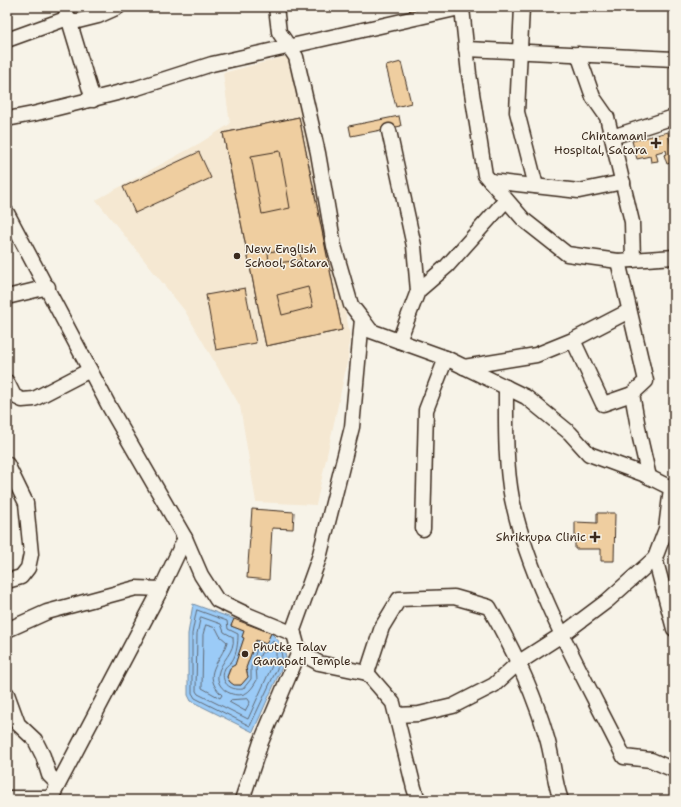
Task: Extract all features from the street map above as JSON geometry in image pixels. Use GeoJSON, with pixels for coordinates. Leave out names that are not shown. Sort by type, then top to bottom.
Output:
{"type":"FeatureCollection","features":[{"type":"Feature","properties":{"kind":"street"},"geometry":{"type":"LineString","coordinates":[[7,40],[67,16],[98,16],[118,7]]}},
{"type":"Feature","properties":{"kind":"street"},"geometry":{"type":"LineString","coordinates":[[276,7],[279,32],[296,57],[318,152],[334,246],[351,305],[371,331],[446,358],[526,397],[570,433],[589,454],[672,487],[666,529],[655,558],[608,601],[563,634],[518,663],[494,685],[452,706],[420,714],[396,715]]}},
{"type":"Feature","properties":{"kind":"street"},"geometry":{"type":"LineString","coordinates":[[7,119],[93,100],[137,88],[212,64],[463,7],[466,49],[485,175],[490,181],[524,220],[567,254],[618,261],[674,258]]}},
{"type":"Feature","properties":{"kind":"street"},"geometry":{"type":"LineString","coordinates":[[522,7],[517,112],[536,186]]}},
{"type":"Feature","properties":{"kind":"street"},"geometry":{"type":"LineString","coordinates":[[67,16],[93,100]]}},
{"type":"Feature","properties":{"kind":"street"},"geometry":{"type":"LineString","coordinates":[[466,49],[674,59]]}},
{"type":"Feature","properties":{"kind":"street"},"geometry":{"type":"LineString","coordinates":[[578,54],[593,98],[607,116],[632,222],[633,260]]}},
{"type":"Feature","properties":{"kind":"street"},"geometry":{"type":"LineString","coordinates":[[612,137],[674,117]]}},
{"type":"Feature","properties":{"kind":"street"},"geometry":{"type":"LineString","coordinates":[[390,131],[414,246],[418,291],[399,341]]}},
{"type":"Feature","properties":{"kind":"street"},"geometry":{"type":"LineString","coordinates":[[490,181],[579,191],[623,182]]}},
{"type":"Feature","properties":{"kind":"street"},"geometry":{"type":"LineString","coordinates":[[418,291],[447,266],[506,200]]}},
{"type":"Feature","properties":{"kind":"street"},"geometry":{"type":"LineString","coordinates":[[7,213],[48,287],[110,408],[185,538],[202,575],[217,600],[248,616],[294,634]]}},
{"type":"Feature","properties":{"kind":"street"},"geometry":{"type":"LineString","coordinates":[[573,340],[604,404],[632,394],[646,381],[618,261]]}},
{"type":"Feature","properties":{"kind":"street"},"geometry":{"type":"LineString","coordinates":[[7,297],[48,287]]}},
{"type":"Feature","properties":{"kind":"street"},"geometry":{"type":"LineString","coordinates":[[464,367],[536,355],[573,340],[630,311]]}},
{"type":"Feature","properties":{"kind":"street"},"geometry":{"type":"LineString","coordinates":[[242,800],[261,742],[299,652],[293,630],[319,558],[352,427],[362,319]]}},
{"type":"Feature","properties":{"kind":"street"},"geometry":{"type":"LineString","coordinates":[[423,529],[426,410],[446,358]]}},
{"type":"Feature","properties":{"kind":"street"},"geometry":{"type":"LineString","coordinates":[[7,382],[14,396],[22,400],[34,399],[90,370]]}},
{"type":"Feature","properties":{"kind":"street"},"geometry":{"type":"LineString","coordinates":[[506,387],[506,446],[512,498],[526,552],[563,634],[624,757],[651,760],[674,770]]}},
{"type":"Feature","properties":{"kind":"street"},"geometry":{"type":"LineString","coordinates":[[632,394],[649,477]]}},
{"type":"Feature","properties":{"kind":"street"},"geometry":{"type":"LineString","coordinates":[[7,464],[26,504],[31,554],[28,568],[21,577],[7,581]]}},
{"type":"Feature","properties":{"kind":"street"},"geometry":{"type":"LineString","coordinates":[[7,798],[50,799],[161,589],[185,538]]}},
{"type":"Feature","properties":{"kind":"street"},"geometry":{"type":"LineString","coordinates":[[655,558],[674,629]]}},
{"type":"Feature","properties":{"kind":"street"},"geometry":{"type":"LineString","coordinates":[[7,630],[46,612],[136,588],[161,589]]}},
{"type":"Feature","properties":{"kind":"street"},"geometry":{"type":"LineString","coordinates":[[367,674],[382,627],[400,599],[454,597],[489,607],[511,644],[547,736],[555,782],[561,800]]}},
{"type":"Feature","properties":{"kind":"street"},"geometry":{"type":"LineString","coordinates":[[299,652],[319,663],[367,674],[394,703],[418,800]]}},
{"type":"Feature","properties":{"kind":"street"},"geometry":{"type":"LineString","coordinates":[[7,694],[18,724],[34,740],[43,756],[49,774],[58,784]]}},
{"type":"Feature","properties":{"kind":"shaded area","name":"New English School, Satara"},"geometry":{"type":"Polygon","coordinates":[[[288,56],[301,104],[350,334],[348,359],[316,505],[256,502],[240,406],[185,311],[96,200],[200,143],[230,124],[223,73],[288,56]]]}},
{"type":"Feature","properties":{"kind":"water"},"geometry":{"type":"Polygon","coordinates":[[[193,604],[234,619],[231,626],[244,631],[242,637],[244,638],[235,665],[230,668],[227,677],[232,684],[241,685],[248,677],[246,668],[256,640],[266,644],[271,633],[279,641],[282,647],[286,658],[253,732],[191,701],[188,695],[188,634],[193,604]]]}},
{"type":"Feature","properties":{"kind":"building"},"geometry":{"type":"Polygon","coordinates":[[[409,7],[428,7],[428,9],[410,12],[409,7]]]}},
{"type":"Feature","properties":{"kind":"building"},"geometry":{"type":"Polygon","coordinates":[[[401,62],[411,103],[396,107],[386,66],[401,62]]]}},
{"type":"Feature","properties":{"kind":"building"},"geometry":{"type":"Polygon","coordinates":[[[399,116],[401,126],[351,136],[349,126],[399,116]]]}},
{"type":"Feature","properties":{"kind":"building"},"geometry":{"type":"Polygon","coordinates":[[[299,117],[342,330],[266,346],[223,133],[299,117]],[[280,151],[251,156],[262,214],[290,208],[280,151]],[[299,248],[268,252],[269,264],[301,260],[299,248]],[[308,287],[277,295],[282,315],[313,307],[308,287]]]}},
{"type":"Feature","properties":{"kind":"building"},"geometry":{"type":"Polygon","coordinates":[[[299,117],[342,330],[266,346],[223,133],[299,117]]]}},
{"type":"Feature","properties":{"kind":"building"},"geometry":{"type":"Polygon","coordinates":[[[668,132],[674,162],[667,164],[664,155],[667,154],[666,150],[656,153],[658,161],[651,162],[650,156],[637,159],[632,141],[668,132]]]}},
{"type":"Feature","properties":{"kind":"building"},"geometry":{"type":"Polygon","coordinates":[[[280,151],[290,208],[262,214],[251,156],[280,151]]]}},
{"type":"Feature","properties":{"kind":"building"},"geometry":{"type":"Polygon","coordinates":[[[199,152],[211,178],[135,213],[123,187],[199,152]]]}},
{"type":"Feature","properties":{"kind":"building"},"geometry":{"type":"Polygon","coordinates":[[[299,248],[301,260],[269,264],[268,252],[299,248]]]}},
{"type":"Feature","properties":{"kind":"building"},"geometry":{"type":"Polygon","coordinates":[[[308,287],[313,307],[282,315],[277,295],[308,287]]]}},
{"type":"Feature","properties":{"kind":"building"},"geometry":{"type":"Polygon","coordinates":[[[245,288],[256,343],[216,350],[206,295],[245,288]]]}},
{"type":"Feature","properties":{"kind":"building"},"geometry":{"type":"Polygon","coordinates":[[[252,509],[294,512],[293,529],[272,528],[269,580],[247,578],[252,509]]]}},
{"type":"Feature","properties":{"kind":"building"},"geometry":{"type":"Polygon","coordinates":[[[597,513],[615,513],[614,561],[601,561],[601,549],[575,549],[575,522],[597,523],[597,513]]]}},
{"type":"Feature","properties":{"kind":"building","name":"Phutke Talav Ganapati Temple"},"geometry":{"type":"Polygon","coordinates":[[[234,619],[271,633],[266,644],[256,640],[246,668],[248,677],[241,685],[234,685],[227,677],[231,667],[235,665],[244,638],[242,637],[244,631],[231,626],[234,619]]]}},
{"type":"Feature","properties":{"kind":"place","name":"Chintamani Hospital, Satara"},"geometry":{"type":"Point","coordinates":[656,143]}},
{"type":"Feature","properties":{"kind":"place","name":"New English School, Satara"},"geometry":{"type":"Point","coordinates":[237,256]}},
{"type":"Feature","properties":{"kind":"place","name":"Shrikrupa Clinic"},"geometry":{"type":"Point","coordinates":[595,537]}},
{"type":"Feature","properties":{"kind":"place","name":"Phutke Talav Ganapati Temple"},"geometry":{"type":"Point","coordinates":[245,654]}}]}
